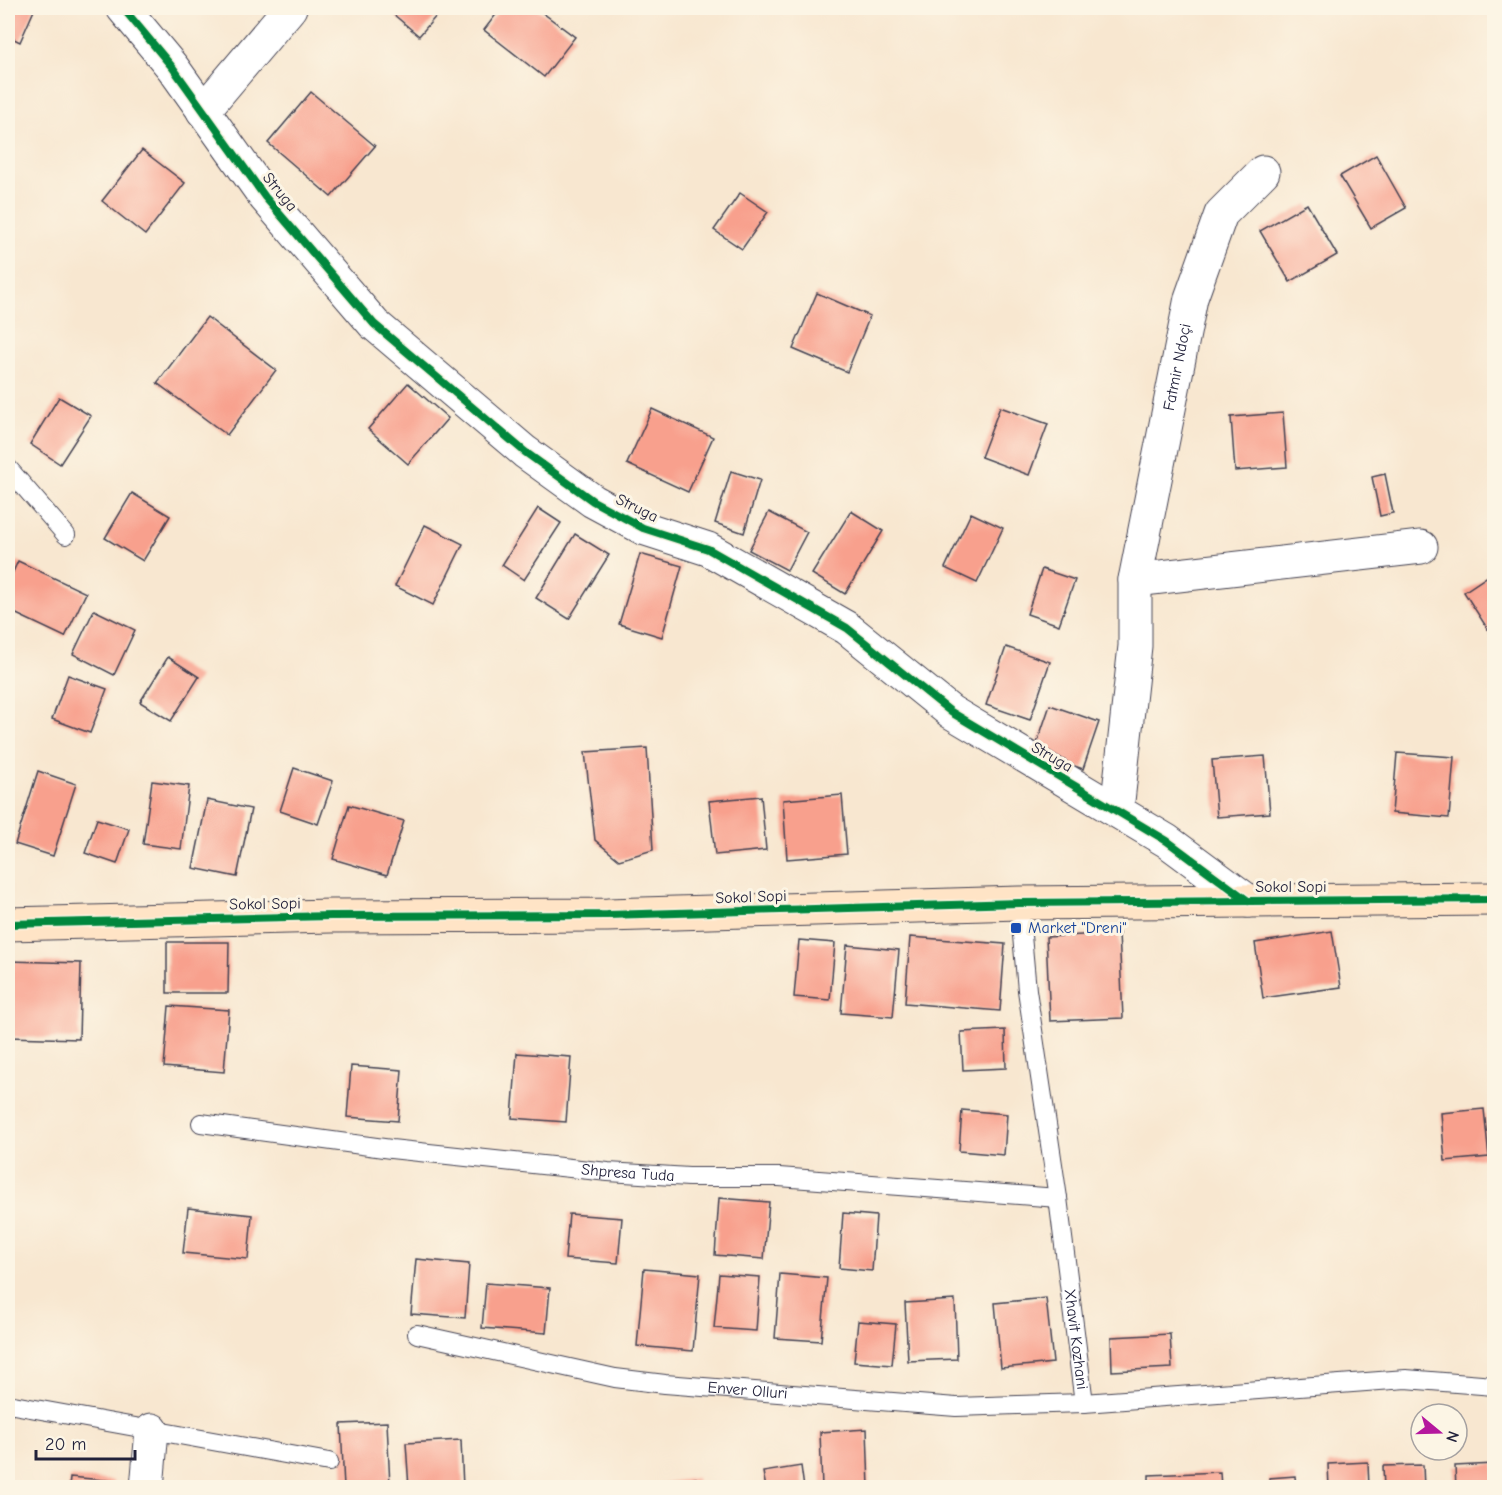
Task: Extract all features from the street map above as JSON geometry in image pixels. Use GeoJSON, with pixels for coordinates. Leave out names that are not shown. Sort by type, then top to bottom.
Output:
{"type":"FeatureCollection","features":[{"type":"Feature","properties":{"kind":"street","name":"Struga"},"geometry":{"type":"LineString","coordinates":[[123,8],[172,68],[264,197],[374,324],[525,452],[593,501],[633,523],[708,549],[848,628],[951,712],[1167,841],[1248,901]]}},
{"type":"Feature","properties":{"kind":"street"},"geometry":{"type":"LineString","coordinates":[[203,111],[290,8]]}},
{"type":"Feature","properties":{"kind":"street","name":"Fatmir Ndoçi"},"geometry":{"type":"LineString","coordinates":[[1117,810],[1135,646],[1135,580],[1191,298],[1221,214],[1263,172]]}},
{"type":"Feature","properties":{"kind":"street"},"geometry":{"type":"LineString","coordinates":[[1135,580],[1421,547]]}},
{"type":"Feature","properties":{"kind":"street","name":"Sokol Sopi"},"geometry":{"type":"LineString","coordinates":[[8,924],[331,916],[607,915],[1019,903],[1494,899]]}},
{"type":"Feature","properties":{"kind":"street"},"geometry":{"type":"LineString","coordinates":[[147,1488],[152,1431]]}},
{"type":"Feature","properties":{"kind":"lane"},"geometry":{"type":"LineString","coordinates":[[8,468],[66,535]]}},
{"type":"Feature","properties":{"kind":"lane","name":"Xhavit Kozhani"},"geometry":{"type":"LineString","coordinates":[[1019,903],[1027,990],[1058,1198],[1084,1403],[1406,1380],[1494,1386]]}},
{"type":"Feature","properties":{"kind":"lane","name":"Shpresa Tuda"},"geometry":{"type":"LineString","coordinates":[[201,1123],[391,1149],[608,1172],[689,1177],[779,1177],[1058,1198]]}},
{"type":"Feature","properties":{"kind":"lane","name":"Enver Olluri"},"geometry":{"type":"LineString","coordinates":[[417,1334],[615,1378],[665,1384],[956,1407],[1084,1403]]}},
{"type":"Feature","properties":{"kind":"lane"},"geometry":{"type":"LineString","coordinates":[[8,1404],[329,1462]]}},
{"type":"Feature","properties":{"kind":"building"},"geometry":{"type":"Polygon","coordinates":[[[8,8],[35,8],[20,42],[8,36],[8,8]]]}},
{"type":"Feature","properties":{"kind":"building"},"geometry":{"type":"Polygon","coordinates":[[[386,8],[443,8],[419,36],[386,8]]]}},
{"type":"Feature","properties":{"kind":"building"},"geometry":{"type":"Polygon","coordinates":[[[501,8],[536,8],[575,37],[544,77],[484,30],[501,8]]]}},
{"type":"Feature","properties":{"kind":"building"},"geometry":{"type":"Polygon","coordinates":[[[311,92],[375,146],[331,197],[268,143],[311,92]]]}},
{"type":"Feature","properties":{"kind":"building"},"geometry":{"type":"Polygon","coordinates":[[[142,150],[185,183],[145,235],[102,201],[142,150]]]}},
{"type":"Feature","properties":{"kind":"building"},"geometry":{"type":"Polygon","coordinates":[[[1376,155],[1406,208],[1371,228],[1340,176],[1376,155]]]}},
{"type":"Feature","properties":{"kind":"building"},"geometry":{"type":"Polygon","coordinates":[[[740,193],[768,212],[742,249],[714,230],[740,193]]]}},
{"type":"Feature","properties":{"kind":"building"},"geometry":{"type":"Polygon","coordinates":[[[1307,204],[1337,255],[1290,282],[1260,231],[1307,204]]]}},
{"type":"Feature","properties":{"kind":"building"},"geometry":{"type":"Polygon","coordinates":[[[817,293],[870,316],[847,372],[793,349],[817,293]]]}},
{"type":"Feature","properties":{"kind":"building"},"geometry":{"type":"Polygon","coordinates":[[[207,317],[276,370],[227,435],[157,383],[207,317]]]}},
{"type":"Feature","properties":{"kind":"building"},"geometry":{"type":"Polygon","coordinates":[[[408,383],[448,418],[408,464],[368,429],[408,383]]]}},
{"type":"Feature","properties":{"kind":"building"},"geometry":{"type":"Polygon","coordinates":[[[59,397],[91,416],[60,464],[30,444],[59,397]]]}},
{"type":"Feature","properties":{"kind":"building"},"geometry":{"type":"Polygon","coordinates":[[[1000,407],[1048,424],[1029,475],[981,457],[1000,407]]]}},
{"type":"Feature","properties":{"kind":"building"},"geometry":{"type":"Polygon","coordinates":[[[652,409],[713,437],[688,492],[627,464],[652,409]]]}},
{"type":"Feature","properties":{"kind":"building"},"geometry":{"type":"Polygon","coordinates":[[[1283,413],[1287,467],[1235,471],[1231,417],[1283,413]]]}},
{"type":"Feature","properties":{"kind":"building"},"geometry":{"type":"Polygon","coordinates":[[[731,471],[760,480],[744,533],[715,523],[731,471]]]}},
{"type":"Feature","properties":{"kind":"building"},"geometry":{"type":"Polygon","coordinates":[[[1385,474],[1393,513],[1380,516],[1372,477],[1385,474]]]}},
{"type":"Feature","properties":{"kind":"building"},"geometry":{"type":"Polygon","coordinates":[[[132,493],[170,516],[143,561],[105,538],[132,493]]]}},
{"type":"Feature","properties":{"kind":"building"},"geometry":{"type":"Polygon","coordinates":[[[538,508],[561,523],[524,580],[502,565],[538,508]]]}},
{"type":"Feature","properties":{"kind":"building"},"geometry":{"type":"Polygon","coordinates":[[[851,511],[883,531],[845,594],[812,574],[851,511]]]}},
{"type":"Feature","properties":{"kind":"building"},"geometry":{"type":"Polygon","coordinates":[[[769,512],[807,532],[787,570],[749,550],[769,512]]]}},
{"type":"Feature","properties":{"kind":"building"},"geometry":{"type":"Polygon","coordinates":[[[971,513],[1003,528],[977,583],[945,568],[971,513]]]}},
{"type":"Feature","properties":{"kind":"building"},"geometry":{"type":"Polygon","coordinates":[[[425,525],[463,544],[433,605],[395,586],[425,525]]]}},
{"type":"Feature","properties":{"kind":"building"},"geometry":{"type":"Polygon","coordinates":[[[575,534],[609,555],[569,619],[536,598],[575,534]]]}},
{"type":"Feature","properties":{"kind":"building"},"geometry":{"type":"Polygon","coordinates":[[[640,554],[682,566],[662,637],[619,624],[640,554]]]}},
{"type":"Feature","properties":{"kind":"building"},"geometry":{"type":"Polygon","coordinates":[[[18,561],[86,593],[65,637],[8,610],[8,583],[18,561]]]}},
{"type":"Feature","properties":{"kind":"building"},"geometry":{"type":"Polygon","coordinates":[[[1042,569],[1075,580],[1059,625],[1027,614],[1042,569]]]}},
{"type":"Feature","properties":{"kind":"building"},"geometry":{"type":"Polygon","coordinates":[[[1494,572],[1494,639],[1464,592],[1494,572]]]}},
{"type":"Feature","properties":{"kind":"building"},"geometry":{"type":"Polygon","coordinates":[[[94,610],[135,630],[114,675],[73,654],[94,610]]]}},
{"type":"Feature","properties":{"kind":"building"},"geometry":{"type":"Polygon","coordinates":[[[1006,647],[1050,662],[1030,720],[986,705],[1006,647]]]}},
{"type":"Feature","properties":{"kind":"building"},"geometry":{"type":"Polygon","coordinates":[[[168,657],[199,677],[171,721],[140,702],[168,657]]]}},
{"type":"Feature","properties":{"kind":"building"},"geometry":{"type":"Polygon","coordinates":[[[68,675],[107,689],[90,733],[52,719],[68,675]]]}},
{"type":"Feature","properties":{"kind":"building"},"geometry":{"type":"Polygon","coordinates":[[[1050,705],[1099,722],[1083,769],[1034,752],[1050,705]]]}},
{"type":"Feature","properties":{"kind":"building"},"geometry":{"type":"Polygon","coordinates":[[[647,748],[653,850],[619,860],[595,840],[585,752],[647,748]]]}},
{"type":"Feature","properties":{"kind":"building"},"geometry":{"type":"Polygon","coordinates":[[[1397,753],[1454,757],[1449,818],[1392,813],[1397,753]]]}},
{"type":"Feature","properties":{"kind":"building"},"geometry":{"type":"Polygon","coordinates":[[[1265,756],[1270,813],[1217,817],[1212,760],[1265,756]]]}},
{"type":"Feature","properties":{"kind":"building"},"geometry":{"type":"Polygon","coordinates":[[[294,768],[333,781],[318,824],[280,811],[294,768]]]}},
{"type":"Feature","properties":{"kind":"building"},"geometry":{"type":"Polygon","coordinates":[[[38,771],[76,784],[53,856],[15,844],[38,771]]]}},
{"type":"Feature","properties":{"kind":"building"},"geometry":{"type":"Polygon","coordinates":[[[152,781],[189,786],[181,849],[143,844],[152,781]]]}},
{"type":"Feature","properties":{"kind":"building"},"geometry":{"type":"Polygon","coordinates":[[[842,795],[847,854],[787,859],[783,800],[842,795]]]}},
{"type":"Feature","properties":{"kind":"building"},"geometry":{"type":"Polygon","coordinates":[[[761,796],[766,850],[715,855],[709,801],[761,796]]]}},
{"type":"Feature","properties":{"kind":"building"},"geometry":{"type":"Polygon","coordinates":[[[207,800],[251,809],[237,877],[193,868],[207,800]]]}},
{"type":"Feature","properties":{"kind":"building"},"geometry":{"type":"Polygon","coordinates":[[[349,805],[404,821],[387,875],[333,859],[349,805]]]}},
{"type":"Feature","properties":{"kind":"building"},"geometry":{"type":"Polygon","coordinates":[[[97,819],[129,829],[117,864],[85,853],[97,819]]]}},
{"type":"Feature","properties":{"kind":"building"},"geometry":{"type":"Polygon","coordinates":[[[1332,931],[1341,987],[1263,998],[1255,943],[1332,931]]]}},
{"type":"Feature","properties":{"kind":"building"},"geometry":{"type":"Polygon","coordinates":[[[1119,933],[1123,1018],[1050,1021],[1046,937],[1119,933]]]}},
{"type":"Feature","properties":{"kind":"building"},"geometry":{"type":"Polygon","coordinates":[[[910,937],[1005,944],[1000,1011],[905,1003],[910,937]]]}},
{"type":"Feature","properties":{"kind":"building"},"geometry":{"type":"Polygon","coordinates":[[[799,940],[835,943],[830,1000],[794,997],[799,940]]]}},
{"type":"Feature","properties":{"kind":"building"},"geometry":{"type":"Polygon","coordinates":[[[167,942],[229,942],[228,993],[167,993],[167,942]]]}},
{"type":"Feature","properties":{"kind":"building"},"geometry":{"type":"Polygon","coordinates":[[[847,945],[899,950],[893,1017],[841,1013],[847,945]]]}},
{"type":"Feature","properties":{"kind":"building"},"geometry":{"type":"Polygon","coordinates":[[[8,961],[81,963],[79,1039],[8,1037],[8,961]]]}},
{"type":"Feature","properties":{"kind":"building"},"geometry":{"type":"Polygon","coordinates":[[[169,1006],[229,1010],[224,1072],[164,1067],[169,1006]]]}},
{"type":"Feature","properties":{"kind":"building"},"geometry":{"type":"Polygon","coordinates":[[[1005,1030],[1006,1068],[963,1070],[961,1032],[1005,1030]]]}},
{"type":"Feature","properties":{"kind":"building"},"geometry":{"type":"Polygon","coordinates":[[[517,1053],[571,1057],[566,1122],[512,1118],[517,1053]]]}},
{"type":"Feature","properties":{"kind":"building"},"geometry":{"type":"Polygon","coordinates":[[[351,1066],[402,1070],[398,1121],[347,1117],[351,1066]]]}},
{"type":"Feature","properties":{"kind":"building"},"geometry":{"type":"Polygon","coordinates":[[[1484,1109],[1489,1157],[1445,1161],[1441,1113],[1484,1109]]]}},
{"type":"Feature","properties":{"kind":"building"},"geometry":{"type":"Polygon","coordinates":[[[962,1110],[1007,1114],[1004,1155],[959,1151],[962,1110]]]}},
{"type":"Feature","properties":{"kind":"building"},"geometry":{"type":"Polygon","coordinates":[[[719,1198],[769,1202],[764,1259],[715,1255],[719,1198]]]}},
{"type":"Feature","properties":{"kind":"building"},"geometry":{"type":"Polygon","coordinates":[[[188,1208],[252,1215],[248,1259],[183,1253],[188,1208]]]}},
{"type":"Feature","properties":{"kind":"building"},"geometry":{"type":"Polygon","coordinates":[[[843,1213],[876,1216],[872,1271],[839,1268],[843,1213]]]}},
{"type":"Feature","properties":{"kind":"building"},"geometry":{"type":"Polygon","coordinates":[[[569,1214],[622,1218],[618,1263],[565,1259],[569,1214]]]}},
{"type":"Feature","properties":{"kind":"building"},"geometry":{"type":"Polygon","coordinates":[[[416,1259],[469,1264],[465,1318],[411,1314],[416,1259]]]}},
{"type":"Feature","properties":{"kind":"building"},"geometry":{"type":"Polygon","coordinates":[[[644,1269],[700,1274],[693,1351],[637,1346],[644,1269]]]}},
{"type":"Feature","properties":{"kind":"building"},"geometry":{"type":"Polygon","coordinates":[[[719,1274],[760,1277],[756,1331],[714,1328],[719,1274]]]}},
{"type":"Feature","properties":{"kind":"building"},"geometry":{"type":"Polygon","coordinates":[[[780,1274],[827,1278],[821,1341],[775,1338],[780,1274]]]}},
{"type":"Feature","properties":{"kind":"building"},"geometry":{"type":"Polygon","coordinates":[[[486,1283],[550,1288],[546,1333],[482,1328],[486,1283]]]}},
{"type":"Feature","properties":{"kind":"building"},"geometry":{"type":"Polygon","coordinates":[[[1046,1298],[1053,1363],[1001,1368],[995,1303],[1046,1298]]]}},
{"type":"Feature","properties":{"kind":"building"},"geometry":{"type":"Polygon","coordinates":[[[955,1300],[957,1359],[908,1361],[905,1303],[955,1300]]]}},
{"type":"Feature","properties":{"kind":"building"},"geometry":{"type":"Polygon","coordinates":[[[858,1321],[896,1324],[892,1365],[854,1362],[858,1321]]]}},
{"type":"Feature","properties":{"kind":"building"},"geometry":{"type":"Polygon","coordinates":[[[1170,1334],[1172,1368],[1112,1371],[1111,1337],[1170,1334]]]}},
{"type":"Feature","properties":{"kind":"building"},"geometry":{"type":"Polygon","coordinates":[[[387,1422],[390,1486],[344,1488],[341,1424],[387,1422]]]}},
{"type":"Feature","properties":{"kind":"building"},"geometry":{"type":"Polygon","coordinates":[[[867,1429],[869,1488],[822,1488],[820,1432],[867,1429]]]}},
{"type":"Feature","properties":{"kind":"building"},"geometry":{"type":"Polygon","coordinates":[[[461,1440],[463,1488],[409,1488],[406,1443],[461,1440]]]}},
{"type":"Feature","properties":{"kind":"building"},"geometry":{"type":"Polygon","coordinates":[[[1368,1462],[1369,1488],[1329,1488],[1328,1464],[1368,1462]]]}},
{"type":"Feature","properties":{"kind":"building"},"geometry":{"type":"Polygon","coordinates":[[[1494,1464],[1494,1488],[1456,1488],[1455,1466],[1494,1464]]]}},
{"type":"Feature","properties":{"kind":"building"},"geometry":{"type":"Polygon","coordinates":[[[1423,1465],[1424,1488],[1384,1488],[1383,1466],[1423,1465]]]}},
{"type":"Feature","properties":{"kind":"building"},"geometry":{"type":"Polygon","coordinates":[[[801,1466],[804,1488],[766,1488],[763,1472],[801,1466]]]}},
{"type":"Feature","properties":{"kind":"building"},"geometry":{"type":"Polygon","coordinates":[[[1220,1472],[1221,1488],[1149,1488],[1149,1475],[1220,1472]]]}},
{"type":"Feature","properties":{"kind":"building"},"geometry":{"type":"Polygon","coordinates":[[[1295,1476],[1296,1488],[1270,1488],[1269,1478],[1295,1476]]]}},
{"type":"Feature","properties":{"kind":"building"},"geometry":{"type":"Polygon","coordinates":[[[70,1477],[114,1481],[113,1488],[69,1488],[70,1477]]]}},
{"type":"Feature","properties":{"kind":"building"},"geometry":{"type":"Polygon","coordinates":[[[696,1478],[697,1488],[660,1488],[659,1484],[696,1478]]]}},
{"type":"Feature","properties":{"kind":"cycle path"},"geometry":{"type":"LineString","coordinates":[[123,8],[173,68],[265,197],[374,324],[525,452],[593,501],[643,528],[708,549],[847,628],[951,712],[1167,841],[1248,901]]}},
{"type":"Feature","properties":{"kind":"cycle path"},"geometry":{"type":"LineString","coordinates":[[8,924],[331,916],[607,915],[1019,903],[1494,899]]}},
{"type":"Feature","properties":{"kind":"place","name":"Market \"Dreni\""},"geometry":{"type":"Point","coordinates":[1016,928]}}]}
